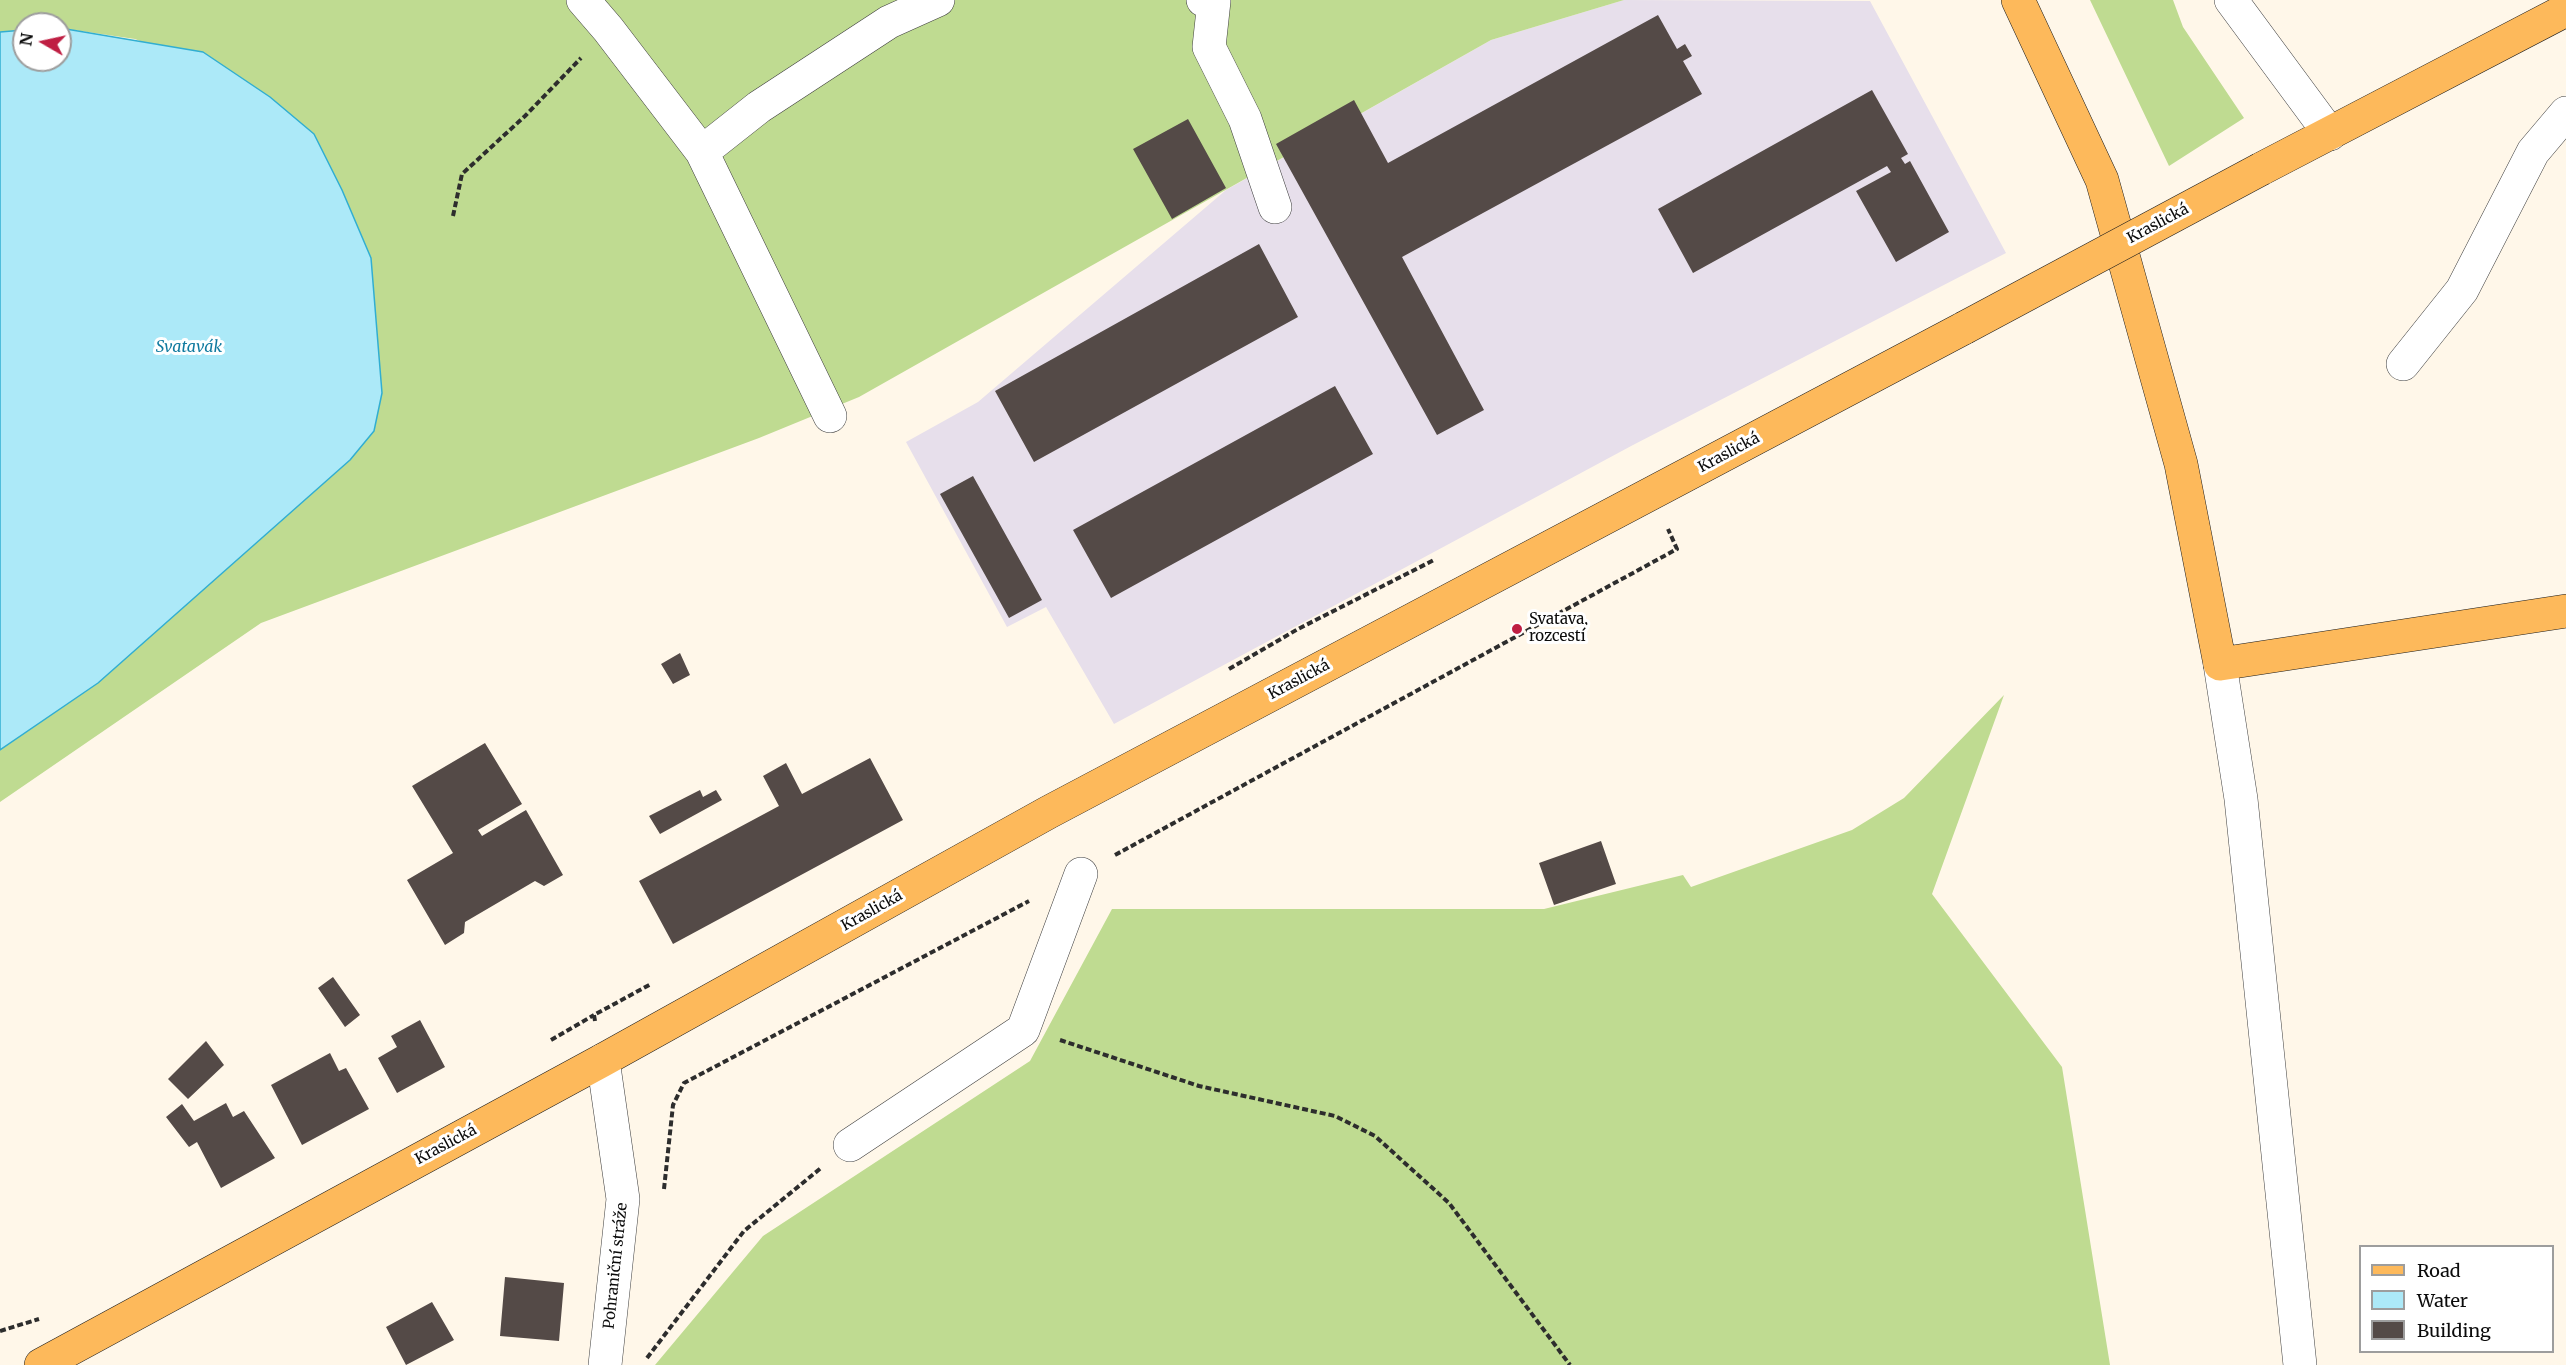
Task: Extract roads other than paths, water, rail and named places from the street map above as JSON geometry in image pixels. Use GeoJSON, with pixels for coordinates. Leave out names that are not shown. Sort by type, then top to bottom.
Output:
{"type":"FeatureCollection","features":[{"type":"Feature","properties":{"kind":"main road"},"geometry":{"type":"LineString","coordinates":[[2018,0],[2102,180],[2181,464],[2220,664],[2566,610]]}},
{"type":"Feature","properties":{"kind":"main road","name":"Kraslická"},"geometry":{"type":"LineString","coordinates":[[41,1365],[603,1060],[1049,812],[2261,169],[2562,19]]}},
{"type":"Feature","properties":{"kind":"street"},"geometry":{"type":"LineString","coordinates":[[583,0],[608,29],[702,152],[830,416]]}},
{"type":"Feature","properties":{"kind":"street"},"geometry":{"type":"LineString","coordinates":[[702,152],[759,107],[889,22],[938,0]]}},
{"type":"Feature","properties":{"kind":"street"},"geometry":{"type":"LineString","coordinates":[[1203,0],[1214,1],[1209,47],[1245,119],[1275,207]]}},
{"type":"Feature","properties":{"kind":"street"},"geometry":{"type":"LineString","coordinates":[[2231,0],[2330,134]]}},
{"type":"Feature","properties":{"kind":"street"},"geometry":{"type":"LineString","coordinates":[[2403,364],[2462,290],[2533,152],[2566,113]]}},
{"type":"Feature","properties":{"kind":"street"},"geometry":{"type":"LineString","coordinates":[[2220,664],[2241,799],[2300,1365]]}},
{"type":"Feature","properties":{"kind":"street"},"geometry":{"type":"LineString","coordinates":[[850,1145],[1023,1029],[1081,874]]}},
{"type":"Feature","properties":{"kind":"street","name":"Pohraniční stráže"},"geometry":{"type":"LineString","coordinates":[[603,1060],[624,1199],[605,1365]]}},
{"type":"Feature","properties":{"kind":"water","name":"Svatavák"},"geometry":{"type":"Polygon","coordinates":[[[72,30],[203,52],[270,97],[314,134],[342,190],[371,258],[382,393],[374,431],[350,460],[98,683],[0,750],[0,32],[12,31],[12,72],[72,72],[72,30]]]}},
{"type":"Feature","properties":{"kind":"place","name":"Svatava, rozcestí"},"geometry":{"type":"Point","coordinates":[1517,629]}}]}
